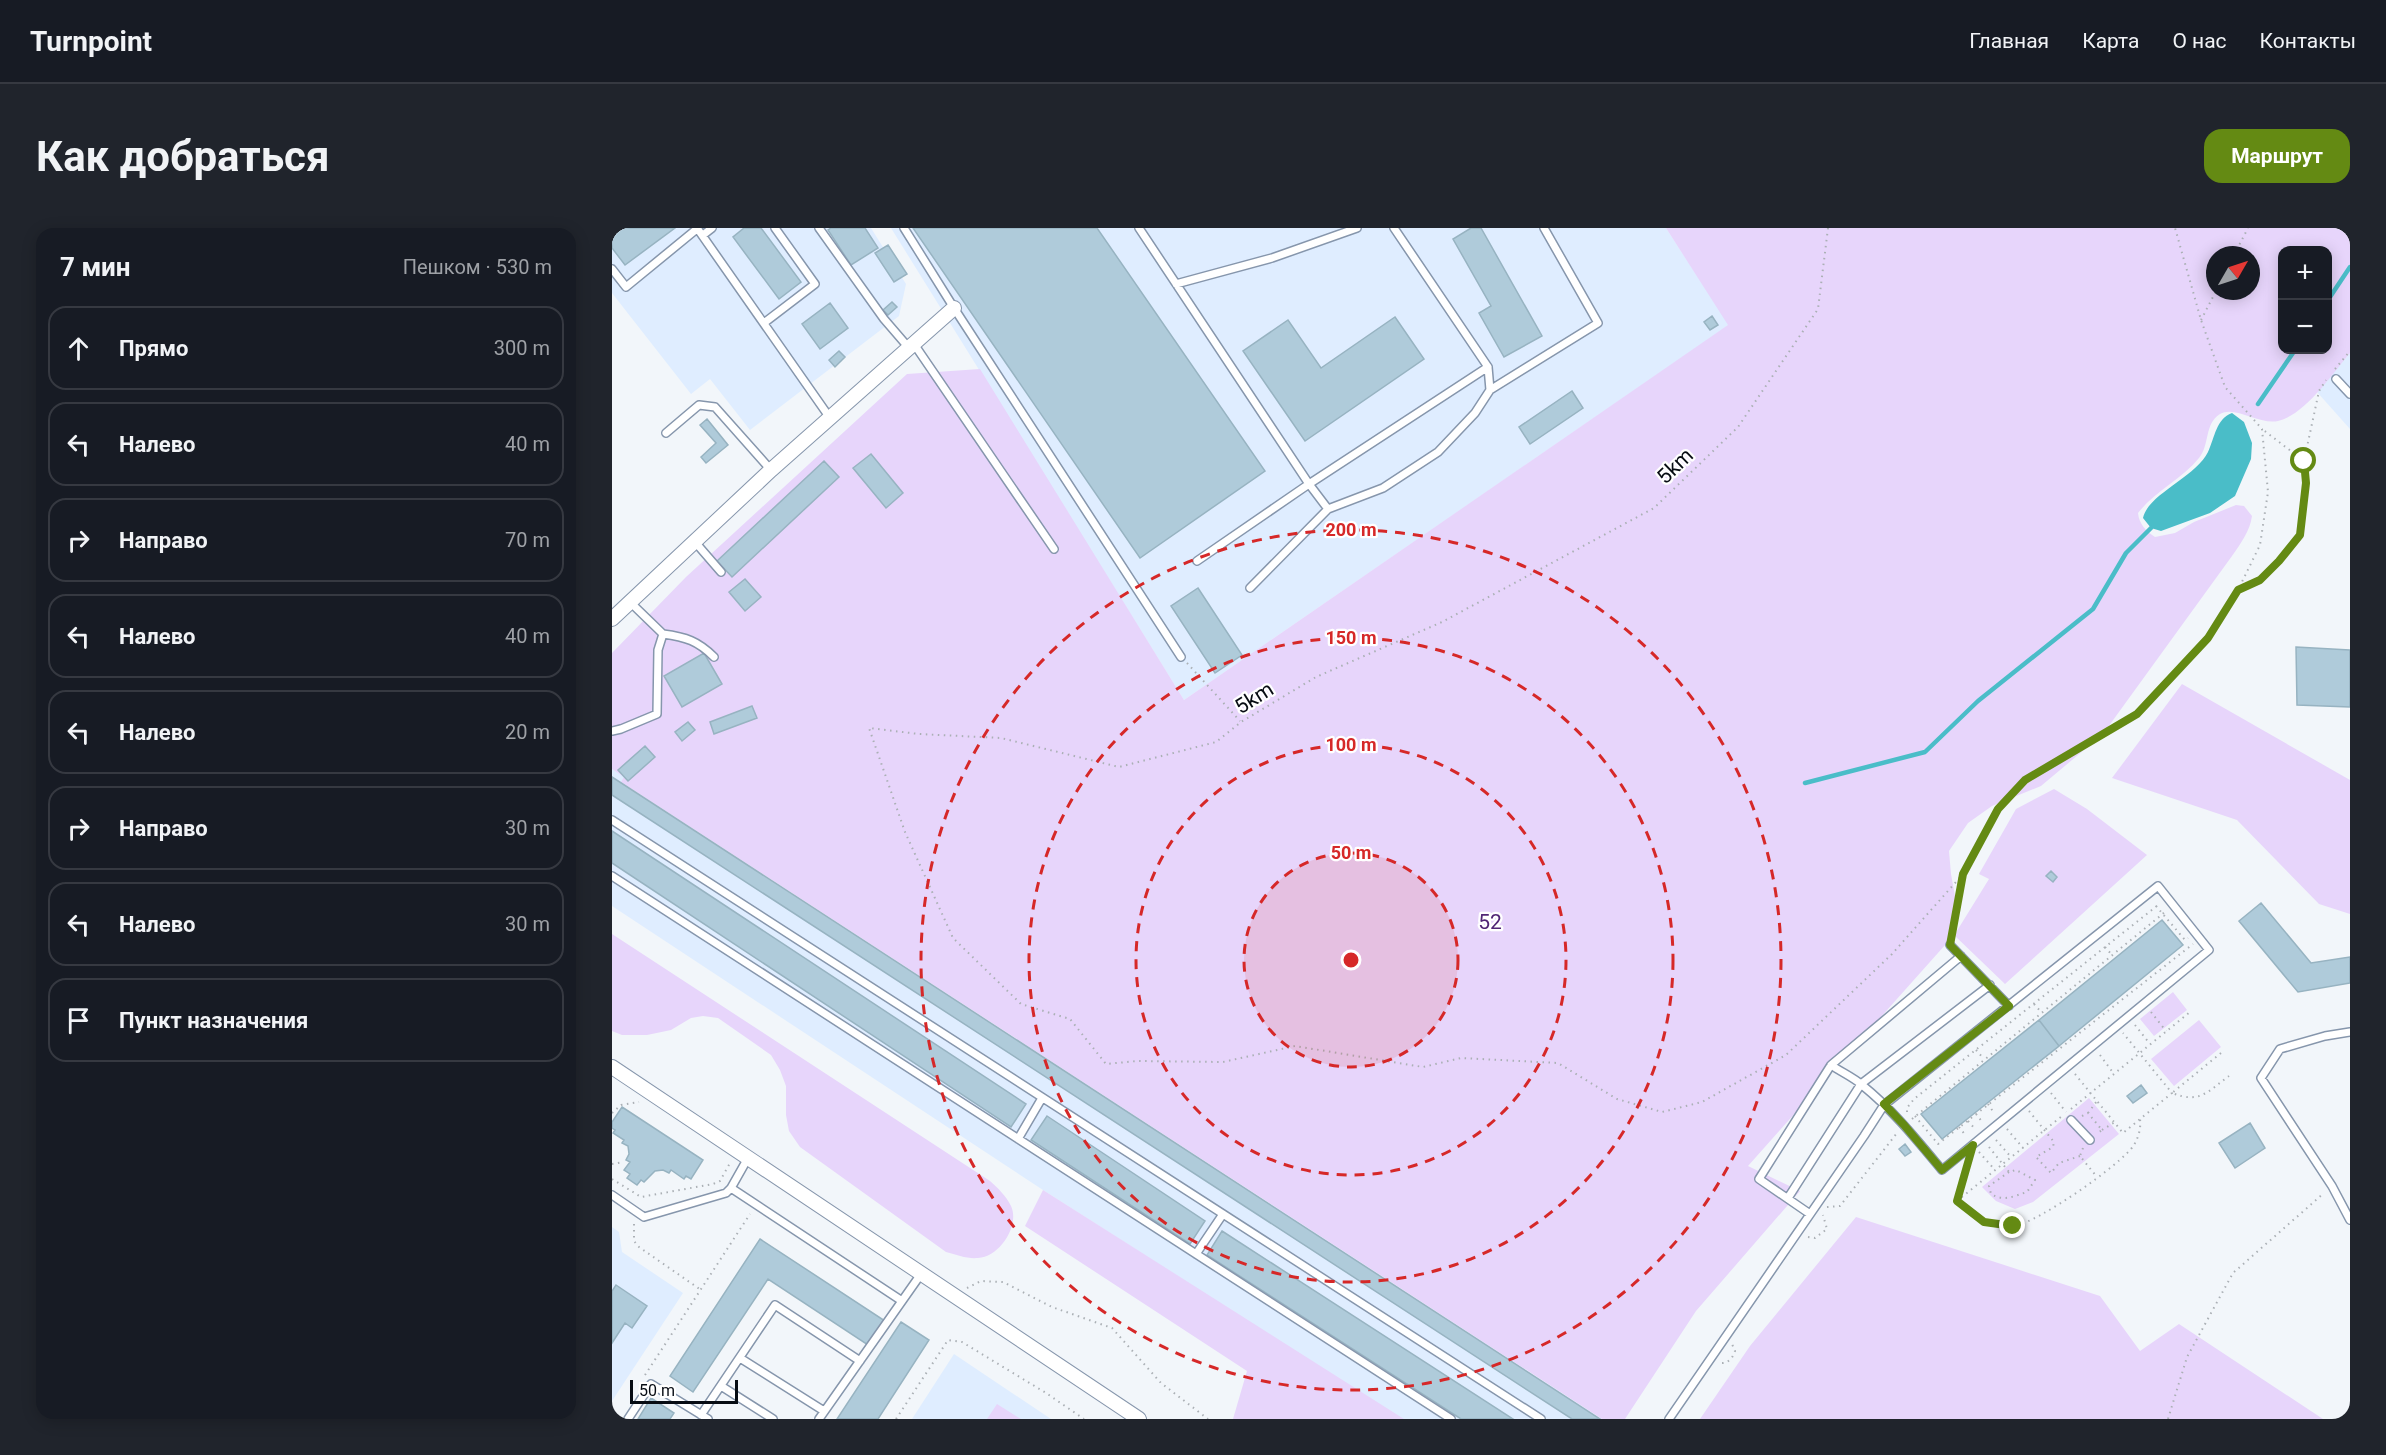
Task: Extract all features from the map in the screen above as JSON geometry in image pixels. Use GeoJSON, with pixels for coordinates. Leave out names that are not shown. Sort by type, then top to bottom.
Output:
{"type":"FeatureCollection","features":[{"type":"Feature","properties":{"kind":"street"},"geometry":{"type":"LineString","coordinates":[[612,620],[771,470],[954,308]]}},
{"type":"Feature","properties":{"kind":"street"},"geometry":{"type":"LineString","coordinates":[[612,1067],[1139,1419]]}},
{"type":"Feature","properties":{"kind":"lane"},"geometry":{"type":"LineString","coordinates":[[612,269],[626,287],[698,228],[830,417]]}},
{"type":"Feature","properties":{"kind":"lane"},"geometry":{"type":"LineString","coordinates":[[703,235],[712,228]]}},
{"type":"Feature","properties":{"kind":"lane"},"geometry":{"type":"LineString","coordinates":[[764,323],[814,284],[775,228]]}},
{"type":"Feature","properties":{"kind":"lane"},"geometry":{"type":"LineString","coordinates":[[819,228],[884,319],[911,346],[1054,549]]}},
{"type":"Feature","properties":{"kind":"lane"},"geometry":{"type":"LineString","coordinates":[[904,228],[1181,657]]}},
{"type":"Feature","properties":{"kind":"lane"},"geometry":{"type":"LineString","coordinates":[[1139,228],[1309,484],[1328,509]]}},
{"type":"Feature","properties":{"kind":"lane"},"geometry":{"type":"LineString","coordinates":[[1176,284],[1272,258],[1357,228]]}},
{"type":"Feature","properties":{"kind":"lane"},"geometry":{"type":"LineString","coordinates":[[1394,228],[1488,368],[1490,390]]}},
{"type":"Feature","properties":{"kind":"lane"},"geometry":{"type":"LineString","coordinates":[[1250,588],[1328,509],[1383,488],[1438,452],[1475,413],[1490,390],[1598,324],[1544,228]]}},
{"type":"Feature","properties":{"kind":"lane"},"geometry":{"type":"LineString","coordinates":[[1197,561],[1309,484],[1488,368]]}},
{"type":"Feature","properties":{"kind":"lane"},"geometry":{"type":"LineString","coordinates":[[2336,379],[2350,394]]}},
{"type":"Feature","properties":{"kind":"lane"},"geometry":{"type":"LineString","coordinates":[[666,433],[699,405],[715,407],[771,470]]}},
{"type":"Feature","properties":{"kind":"lane"},"geometry":{"type":"LineString","coordinates":[[695,542],[721,572]]}},
{"type":"Feature","properties":{"kind":"lane"},"geometry":{"type":"LineString","coordinates":[[631,603],[663,634],[684,636],[704,647],[714,657]]}},
{"type":"Feature","properties":{"kind":"lane"},"geometry":{"type":"LineString","coordinates":[[612,731],[657,714],[658,650],[663,634]]}},
{"type":"Feature","properties":{"kind":"lane"},"geometry":{"type":"LineString","coordinates":[[612,820],[1541,1419]]}},
{"type":"Feature","properties":{"kind":"lane"},"geometry":{"type":"LineString","coordinates":[[612,876],[1451,1419]]}},
{"type":"Feature","properties":{"kind":"lane"},"geometry":{"type":"LineString","coordinates":[[1669,1419],[1884,1104],[2158,886],[2209,950],[1942,1170],[1884,1104],[1861,1084],[1831,1065]]}},
{"type":"Feature","properties":{"kind":"lane"},"geometry":{"type":"LineString","coordinates":[[1950,945],[2009,1006]]}},
{"type":"Feature","properties":{"kind":"lane"},"geometry":{"type":"LineString","coordinates":[[1810,1214],[1759,1179],[1831,1065],[1961,956]]}},
{"type":"Feature","properties":{"kind":"lane"},"geometry":{"type":"LineString","coordinates":[[1788,1198],[1861,1084],[1990,985]]}},
{"type":"Feature","properties":{"kind":"lane"},"geometry":{"type":"LineString","coordinates":[[2350,1032],[2325,1036],[2280,1049],[2261,1078],[2332,1186],[2350,1220]]}},
{"type":"Feature","properties":{"kind":"lane"},"geometry":{"type":"LineString","coordinates":[[1018,1139],[1042,1098]]}},
{"type":"Feature","properties":{"kind":"lane"},"geometry":{"type":"LineString","coordinates":[[2071,1120],[2090,1140]]}},
{"type":"Feature","properties":{"kind":"lane"},"geometry":{"type":"LineString","coordinates":[[612,1195],[644,1216],[726,1193],[748,1158]]}},
{"type":"Feature","properties":{"kind":"lane"},"geometry":{"type":"LineString","coordinates":[[731,1188],[902,1301]]}},
{"type":"Feature","properties":{"kind":"lane"},"geometry":{"type":"LineString","coordinates":[[1196,1254],[1223,1214]]}},
{"type":"Feature","properties":{"kind":"lane"},"geometry":{"type":"LineString","coordinates":[[819,1419],[921,1273]]}},
{"type":"Feature","properties":{"kind":"lane"},"geometry":{"type":"LineString","coordinates":[[628,1419],[651,1384],[705,1417],[721,1386],[775,1305],[860,1361]]}},
{"type":"Feature","properties":{"kind":"lane"},"geometry":{"type":"LineString","coordinates":[[740,1358],[825,1411]]}},
{"type":"Feature","properties":{"kind":"lane"},"geometry":{"type":"LineString","coordinates":[[721,1386],[772,1419]]}},
{"type":"Feature","properties":{"kind":"path","name":"5km"},"geometry":{"type":"LineString","coordinates":[[1828,228],[1818,309],[1738,427],[1654,508],[1442,622],[1316,677],[1241,723],[1216,742],[1119,767],[1001,738],[919,734],[869,728],[905,832],[953,938],[1021,1004],[1070,1019],[1106,1064],[1137,1061],[1223,1062],[1295,1046],[1423,1067],[1461,1058],[1558,1063],[1617,1099],[1662,1112],[1702,1102],[1786,1055],[1892,954],[1963,874]]}},
{"type":"Feature","properties":{"kind":"path"},"geometry":{"type":"LineString","coordinates":[[2175,228],[2201,320],[2225,387],[2262,429],[2304,461]]}},
{"type":"Feature","properties":{"kind":"path"},"geometry":{"type":"LineString","coordinates":[[2239,246],[2248,228]]}},
{"type":"Feature","properties":{"kind":"path"},"geometry":{"type":"LineString","coordinates":[[2201,320],[2211,300]]}},
{"type":"Feature","properties":{"kind":"path"},"geometry":{"type":"LineString","coordinates":[[2238,590],[2260,580],[2300,535],[2306,483],[2304,461],[2319,391],[2350,351]]}},
{"type":"Feature","properties":{"kind":"path"},"geometry":{"type":"LineString","coordinates":[[1950,945],[1963,874],[1998,809],[2025,780],[2137,714],[2208,638],[2238,590],[2260,545],[2265,520],[2268,492],[2262,429]]}},
{"type":"Feature","properties":{"kind":"path"},"geometry":{"type":"LineString","coordinates":[[1181,657],[1241,723]]}},
{"type":"Feature","properties":{"kind":"path"},"geometry":{"type":"LineString","coordinates":[[2167,898],[1914,1100],[1907,1108],[1909,1121],[2173,906]]}},
{"type":"Feature","properties":{"kind":"path"},"geometry":{"type":"LineString","coordinates":[[2156,906],[2185,940]]}},
{"type":"Feature","properties":{"kind":"path"},"geometry":{"type":"LineString","coordinates":[[1915,1116],[1938,1144],[2194,942],[2190,936]]}},
{"type":"Feature","properties":{"kind":"path"},"geometry":{"type":"LineString","coordinates":[[2105,947],[2112,955]]}},
{"type":"Feature","properties":{"kind":"path"},"geometry":{"type":"LineString","coordinates":[[2034,1004],[2042,1013]]}},
{"type":"Feature","properties":{"kind":"path"},"geometry":{"type":"LineString","coordinates":[[2106,1011],[2172,1093],[2187,1099],[2204,1095],[2229,1076]]}},
{"type":"Feature","properties":{"kind":"path"},"geometry":{"type":"LineString","coordinates":[[1957,1201],[2190,1012]]}},
{"type":"Feature","properties":{"kind":"path"},"geometry":{"type":"LineString","coordinates":[[1976,1050],[1984,1059]]}},
{"type":"Feature","properties":{"kind":"path"},"geometry":{"type":"LineString","coordinates":[[2056,1050],[2123,1133],[2221,1053]]}},
{"type":"Feature","properties":{"kind":"path"},"geometry":{"type":"LineString","coordinates":[[2011,1086],[2054,1142],[2053,1147],[2036,1156],[2051,1173],[2059,1163],[2080,1156]]}},
{"type":"Feature","properties":{"kind":"path"},"geometry":{"type":"LineString","coordinates":[[2088,1113],[2097,1101]]}},
{"type":"Feature","properties":{"kind":"path"},"geometry":{"type":"LineString","coordinates":[[612,1113],[621,1105],[642,1102]]}},
{"type":"Feature","properties":{"kind":"path"},"geometry":{"type":"LineString","coordinates":[[1957,1201],[1984,1222],[2013,1226],[2036,1218],[2087,1185],[2133,1146],[2141,1129],[2140,1119]]}},
{"type":"Feature","properties":{"kind":"path"},"geometry":{"type":"LineString","coordinates":[[1968,1120],[2009,1172]]}},
{"type":"Feature","properties":{"kind":"path"},"geometry":{"type":"LineString","coordinates":[[2102,1130],[2115,1122]]}},
{"type":"Feature","properties":{"kind":"path"},"geometry":{"type":"LineString","coordinates":[[1803,1236],[1815,1238],[1822,1235],[1827,1229],[1820,1210],[1840,1206],[1904,1125]]}},
{"type":"Feature","properties":{"kind":"path"},"geometry":{"type":"LineString","coordinates":[[1957,1201],[1973,1145]]}},
{"type":"Feature","properties":{"kind":"path"},"geometry":{"type":"LineString","coordinates":[[612,1179],[641,1197],[713,1184],[720,1181],[732,1160]]}},
{"type":"Feature","properties":{"kind":"path"},"geometry":{"type":"LineString","coordinates":[[612,1164],[623,1162]]}},
{"type":"Feature","properties":{"kind":"path"},"geometry":{"type":"LineString","coordinates":[[2016,1170],[2035,1180],[2027,1192],[2013,1197],[1997,1198],[1991,1194],[1989,1186],[2009,1172],[2016,1170]]}},
{"type":"Feature","properties":{"kind":"path"},"geometry":{"type":"LineString","coordinates":[[2168,1419],[2187,1357],[2233,1273],[2332,1186]]}},
{"type":"Feature","properties":{"kind":"path"},"geometry":{"type":"LineString","coordinates":[[641,1381],[756,1204]]}},
{"type":"Feature","properties":{"kind":"path"},"geometry":{"type":"LineString","coordinates":[[634,1210],[634,1241],[639,1247],[700,1290]]}},
{"type":"Feature","properties":{"kind":"path"},"geometry":{"type":"LineString","coordinates":[[953,1295],[981,1281],[1003,1282],[1052,1307],[1112,1328],[1161,1383],[1208,1419]]}},
{"type":"Feature","properties":{"kind":"path"},"geometry":{"type":"LineString","coordinates":[[896,1419],[948,1340],[962,1342],[1084,1419]]}},
{"type":"Feature","properties":{"kind":"path"},"geometry":{"type":"LineString","coordinates":[[1721,1356],[1716,1364],[1724,1363],[1733,1356],[1735,1351],[1730,1342],[1726,1349]]}},
{"type":"Feature","properties":{"kind":"shaded area"},"geometry":{"type":"Polygon","coordinates":[[[612,228],[871,228],[906,284],[899,316],[750,430],[710,379],[691,394],[612,293],[612,228]]]}},
{"type":"Feature","properties":{"kind":"shaded area"},"geometry":{"type":"Polygon","coordinates":[[[891,228],[1666,228],[1729,325],[1184,700],[891,228]]]}},
{"type":"Feature","properties":{"kind":"shaded area"},"geometry":{"type":"Polygon","coordinates":[[[2350,353],[2350,429],[2317,392],[2350,353]]]}},
{"type":"Feature","properties":{"kind":"shaded area"},"geometry":{"type":"Polygon","coordinates":[[[612,769],[625,777],[622,782],[634,791],[1602,1419],[1401,1419],[1043,1190],[612,906],[612,769]]]}},
{"type":"Feature","properties":{"kind":"shaded area"},"geometry":{"type":"Polygon","coordinates":[[[612,1227],[619,1232],[622,1252],[683,1293],[612,1401],[612,1227]]]}},
{"type":"Feature","properties":{"kind":"shaded area"},"geometry":{"type":"Polygon","coordinates":[[[954,1354],[1051,1419],[912,1419],[954,1354]]]}},
{"type":"Feature","properties":{"kind":"green space","name":"52"},"geometry":{"type":"Polygon","coordinates":[[[1666,228],[2350,228],[2350,353],[2318,392],[2288,417],[2271,421],[2233,412],[2220,414],[2209,429],[2205,447],[2199,458],[2138,513],[2144,527],[2155,537],[2175,533],[2194,522],[2236,505],[2244,506],[2252,516],[2239,546],[2103,734],[2041,786],[1992,806],[1968,823],[1949,851],[1958,913],[1953,932],[1955,934],[1989,879],[1979,874],[2016,809],[2054,789],[2087,809],[2147,855],[2005,984],[1954,935],[1748,1166],[1800,1191],[1696,1311],[1625,1419],[1602,1419],[621,782],[624,777],[612,769],[612,653],[686,577],[907,374],[980,369],[1184,700],[1728,325],[1666,228]]]}},
{"type":"Feature","properties":{"kind":"green space"},"geometry":{"type":"Polygon","coordinates":[[[2182,684],[2350,780],[2350,914],[2319,904],[2237,820],[2112,778],[2182,684]]]}},
{"type":"Feature","properties":{"kind":"green space"},"geometry":{"type":"Polygon","coordinates":[[[612,934],[990,1181],[1011,1206],[1013,1222],[1006,1239],[994,1252],[978,1258],[946,1252],[800,1147],[789,1131],[786,1115],[786,1086],[771,1055],[718,1018],[703,1016],[691,1018],[671,1030],[647,1035],[622,1035],[612,1031],[612,934]]]}},
{"type":"Feature","properties":{"kind":"green space"},"geometry":{"type":"Polygon","coordinates":[[[2173,992],[2187,1010],[2154,1036],[2140,1019],[2173,992]]]}},
{"type":"Feature","properties":{"kind":"green space"},"geometry":{"type":"Polygon","coordinates":[[[2199,1020],[2221,1047],[2174,1086],[2151,1059],[2199,1020]]]}},
{"type":"Feature","properties":{"kind":"green space"},"geometry":{"type":"Polygon","coordinates":[[[2089,1098],[2119,1134],[2033,1202],[2015,1209],[1996,1201],[1982,1187],[2089,1098]]]}},
{"type":"Feature","properties":{"kind":"green space"},"geometry":{"type":"Polygon","coordinates":[[[1043,1190],[1404,1419],[1233,1419],[1247,1371],[1025,1226],[1043,1190]]]}},
{"type":"Feature","properties":{"kind":"green space"},"geometry":{"type":"Polygon","coordinates":[[[1856,1217],[2100,1296],[2140,1351],[2179,1324],[2323,1419],[1700,1419],[1750,1346],[1856,1217]]]}},
{"type":"Feature","properties":{"kind":"green space"},"geometry":{"type":"Polygon","coordinates":[[[997,1404],[1021,1419],[987,1419],[997,1404]]]}},
{"type":"Feature","properties":{"kind":"water"},"geometry":{"type":"Polygon","coordinates":[[[2232,413],[2244,422],[2252,443],[2251,459],[2235,496],[2210,513],[2161,531],[2151,528],[2143,518],[2147,509],[2202,461],[2219,424],[2232,413]]]}},
{"type":"Feature","properties":{"kind":"building"},"geometry":{"type":"Polygon","coordinates":[[[612,228],[675,228],[625,265],[612,248],[612,228]]]}},
{"type":"Feature","properties":{"kind":"building"},"geometry":{"type":"Polygon","coordinates":[[[744,228],[761,228],[801,282],[779,299],[733,237],[744,228]]]}},
{"type":"Feature","properties":{"kind":"building"},"geometry":{"type":"Polygon","coordinates":[[[831,228],[865,228],[878,248],[851,265],[828,230],[831,228]]]}},
{"type":"Feature","properties":{"kind":"building"},"geometry":{"type":"Polygon","coordinates":[[[913,228],[1097,228],[1265,471],[1140,558],[913,228]]]}},
{"type":"Feature","properties":{"kind":"building"},"geometry":{"type":"Polygon","coordinates":[[[1471,228],[1481,228],[1542,336],[1504,357],[1479,313],[1491,306],[1453,239],[1471,228]]]}},
{"type":"Feature","properties":{"kind":"building"},"geometry":{"type":"Polygon","coordinates":[[[888,245],[907,274],[894,282],[875,253],[888,245]]]}},
{"type":"Feature","properties":{"kind":"building"},"geometry":{"type":"Polygon","coordinates":[[[892,302],[897,307],[888,315],[883,310],[892,302]]]}},
{"type":"Feature","properties":{"kind":"building"},"geometry":{"type":"Polygon","coordinates":[[[830,303],[848,328],[820,349],[802,324],[830,303]]]}},
{"type":"Feature","properties":{"kind":"building"},"geometry":{"type":"Polygon","coordinates":[[[1712,316],[1718,325],[1710,330],[1704,322],[1712,316]]]}},
{"type":"Feature","properties":{"kind":"building"},"geometry":{"type":"Polygon","coordinates":[[[1395,317],[1424,359],[1305,441],[1243,351],[1288,320],[1321,368],[1395,317]]]}},
{"type":"Feature","properties":{"kind":"building"},"geometry":{"type":"Polygon","coordinates":[[[839,351],[845,357],[835,367],[829,360],[839,351]]]}},
{"type":"Feature","properties":{"kind":"building"},"geometry":{"type":"Polygon","coordinates":[[[1572,391],[1583,408],[1530,444],[1519,427],[1572,391]]]}},
{"type":"Feature","properties":{"kind":"building"},"geometry":{"type":"Polygon","coordinates":[[[707,419],[728,445],[706,463],[701,457],[716,443],[700,425],[707,419]]]}},
{"type":"Feature","properties":{"kind":"building"},"geometry":{"type":"Polygon","coordinates":[[[871,454],[903,493],[886,508],[853,468],[871,454]]]}},
{"type":"Feature","properties":{"kind":"building"},"geometry":{"type":"Polygon","coordinates":[[[824,461],[839,477],[732,577],[717,561],[824,461]]]}},
{"type":"Feature","properties":{"kind":"building"},"geometry":{"type":"Polygon","coordinates":[[[745,579],[761,597],[745,611],[729,592],[745,579]]]}},
{"type":"Feature","properties":{"kind":"building"},"geometry":{"type":"Polygon","coordinates":[[[1198,588],[1242,655],[1215,673],[1171,606],[1198,588]]]}},
{"type":"Feature","properties":{"kind":"building"},"geometry":{"type":"Polygon","coordinates":[[[2296,647],[2350,650],[2350,707],[2297,705],[2296,647]]]}},
{"type":"Feature","properties":{"kind":"building"},"geometry":{"type":"Polygon","coordinates":[[[704,653],[722,684],[682,707],[664,676],[704,653]]]}},
{"type":"Feature","properties":{"kind":"building"},"geometry":{"type":"Polygon","coordinates":[[[752,706],[757,718],[714,734],[710,722],[752,706]]]}},
{"type":"Feature","properties":{"kind":"building"},"geometry":{"type":"Polygon","coordinates":[[[688,722],[695,730],[682,741],[675,732],[688,722]]]}},
{"type":"Feature","properties":{"kind":"building"},"geometry":{"type":"Polygon","coordinates":[[[645,746],[655,757],[628,781],[618,770],[645,746]]]}},
{"type":"Feature","properties":{"kind":"building"},"geometry":{"type":"Polygon","coordinates":[[[612,777],[1600,1419],[1572,1419],[612,795],[612,777]]]}},
{"type":"Feature","properties":{"kind":"building"},"geometry":{"type":"Polygon","coordinates":[[[612,831],[1026,1104],[1011,1127],[612,863],[612,831]]]}},
{"type":"Feature","properties":{"kind":"building"},"geometry":{"type":"Polygon","coordinates":[[[2051,871],[2057,877],[2053,882],[2046,876],[2051,871]]]}},
{"type":"Feature","properties":{"kind":"building"},"geometry":{"type":"Polygon","coordinates":[[[2261,903],[2311,963],[2350,957],[2350,983],[2298,992],[2239,921],[2261,903]]]}},
{"type":"Feature","properties":{"kind":"building"},"geometry":{"type":"Polygon","coordinates":[[[2162,920],[2183,945],[2059,1046],[2039,1020],[2162,920]]]}},
{"type":"Feature","properties":{"kind":"building"},"geometry":{"type":"Polygon","coordinates":[[[2039,1020],[2059,1046],[1942,1139],[1921,1114],[2039,1020]]]}},
{"type":"Feature","properties":{"kind":"building"},"geometry":{"type":"Polygon","coordinates":[[[2141,1085],[2147,1093],[2133,1103],[2127,1096],[2141,1085]]]}},
{"type":"Feature","properties":{"kind":"building"},"geometry":{"type":"Polygon","coordinates":[[[622,1107],[703,1160],[691,1179],[686,1176],[684,1179],[671,1170],[669,1173],[663,1170],[655,1171],[644,1182],[641,1180],[637,1185],[627,1178],[630,1174],[624,1170],[630,1162],[626,1160],[629,1154],[628,1146],[622,1143],[624,1140],[613,1133],[615,1130],[612,1128],[612,1122],[622,1107]]]}},
{"type":"Feature","properties":{"kind":"building"},"geometry":{"type":"Polygon","coordinates":[[[1047,1116],[1205,1221],[1190,1244],[1031,1140],[1047,1116]]]}},
{"type":"Feature","properties":{"kind":"building"},"geometry":{"type":"Polygon","coordinates":[[[2250,1123],[2265,1148],[2235,1168],[2219,1143],[2250,1123]]]}},
{"type":"Feature","properties":{"kind":"building"},"geometry":{"type":"Polygon","coordinates":[[[1905,1144],[1911,1152],[1905,1156],[1899,1149],[1905,1144]]]}},
{"type":"Feature","properties":{"kind":"building"},"geometry":{"type":"Polygon","coordinates":[[[1222,1231],[1513,1419],[1461,1419],[1207,1255],[1222,1231]]]}},
{"type":"Feature","properties":{"kind":"building"},"geometry":{"type":"Polygon","coordinates":[[[760,1239],[885,1321],[868,1345],[768,1279],[693,1392],[670,1376],[760,1239]]]}},
{"type":"Feature","properties":{"kind":"building"},"geometry":{"type":"Polygon","coordinates":[[[616,1285],[647,1306],[632,1328],[625,1323],[612,1343],[612,1291],[616,1285]]]}},
{"type":"Feature","properties":{"kind":"building"},"geometry":{"type":"Polygon","coordinates":[[[901,1322],[929,1340],[878,1419],[837,1419],[901,1322]]]}},
{"type":"Feature","properties":{"kind":"building"},"geometry":{"type":"Polygon","coordinates":[[[651,1398],[674,1413],[670,1419],[638,1419],[651,1398]]]}},
{"type":"Feature","properties":{"kind":"waterway"},"geometry":{"type":"LineString","coordinates":[[2332,294],[2350,267]]}},
{"type":"Feature","properties":{"kind":"waterway"},"geometry":{"type":"LineString","coordinates":[[2258,404],[2292,354]]}},
{"type":"Feature","properties":{"kind":"waterway"},"geometry":{"type":"LineString","coordinates":[[1805,783],[1925,752],[1978,701],[2093,609],[2126,553],[2151,528]]}},
{"type":"Feature","properties":{"kind":"route"},"geometry":{"type":"LineString","coordinates":[[2013,1226],[1984,1222],[1957,1201],[1973,1145],[1942,1170],[1884,1104],[2009,1006],[1950,945],[1963,874],[1998,809],[2025,780],[2137,714],[2208,638],[2238,590],[2260,580],[2279,561],[2300,535],[2306,483],[2304,461]]}}]}
